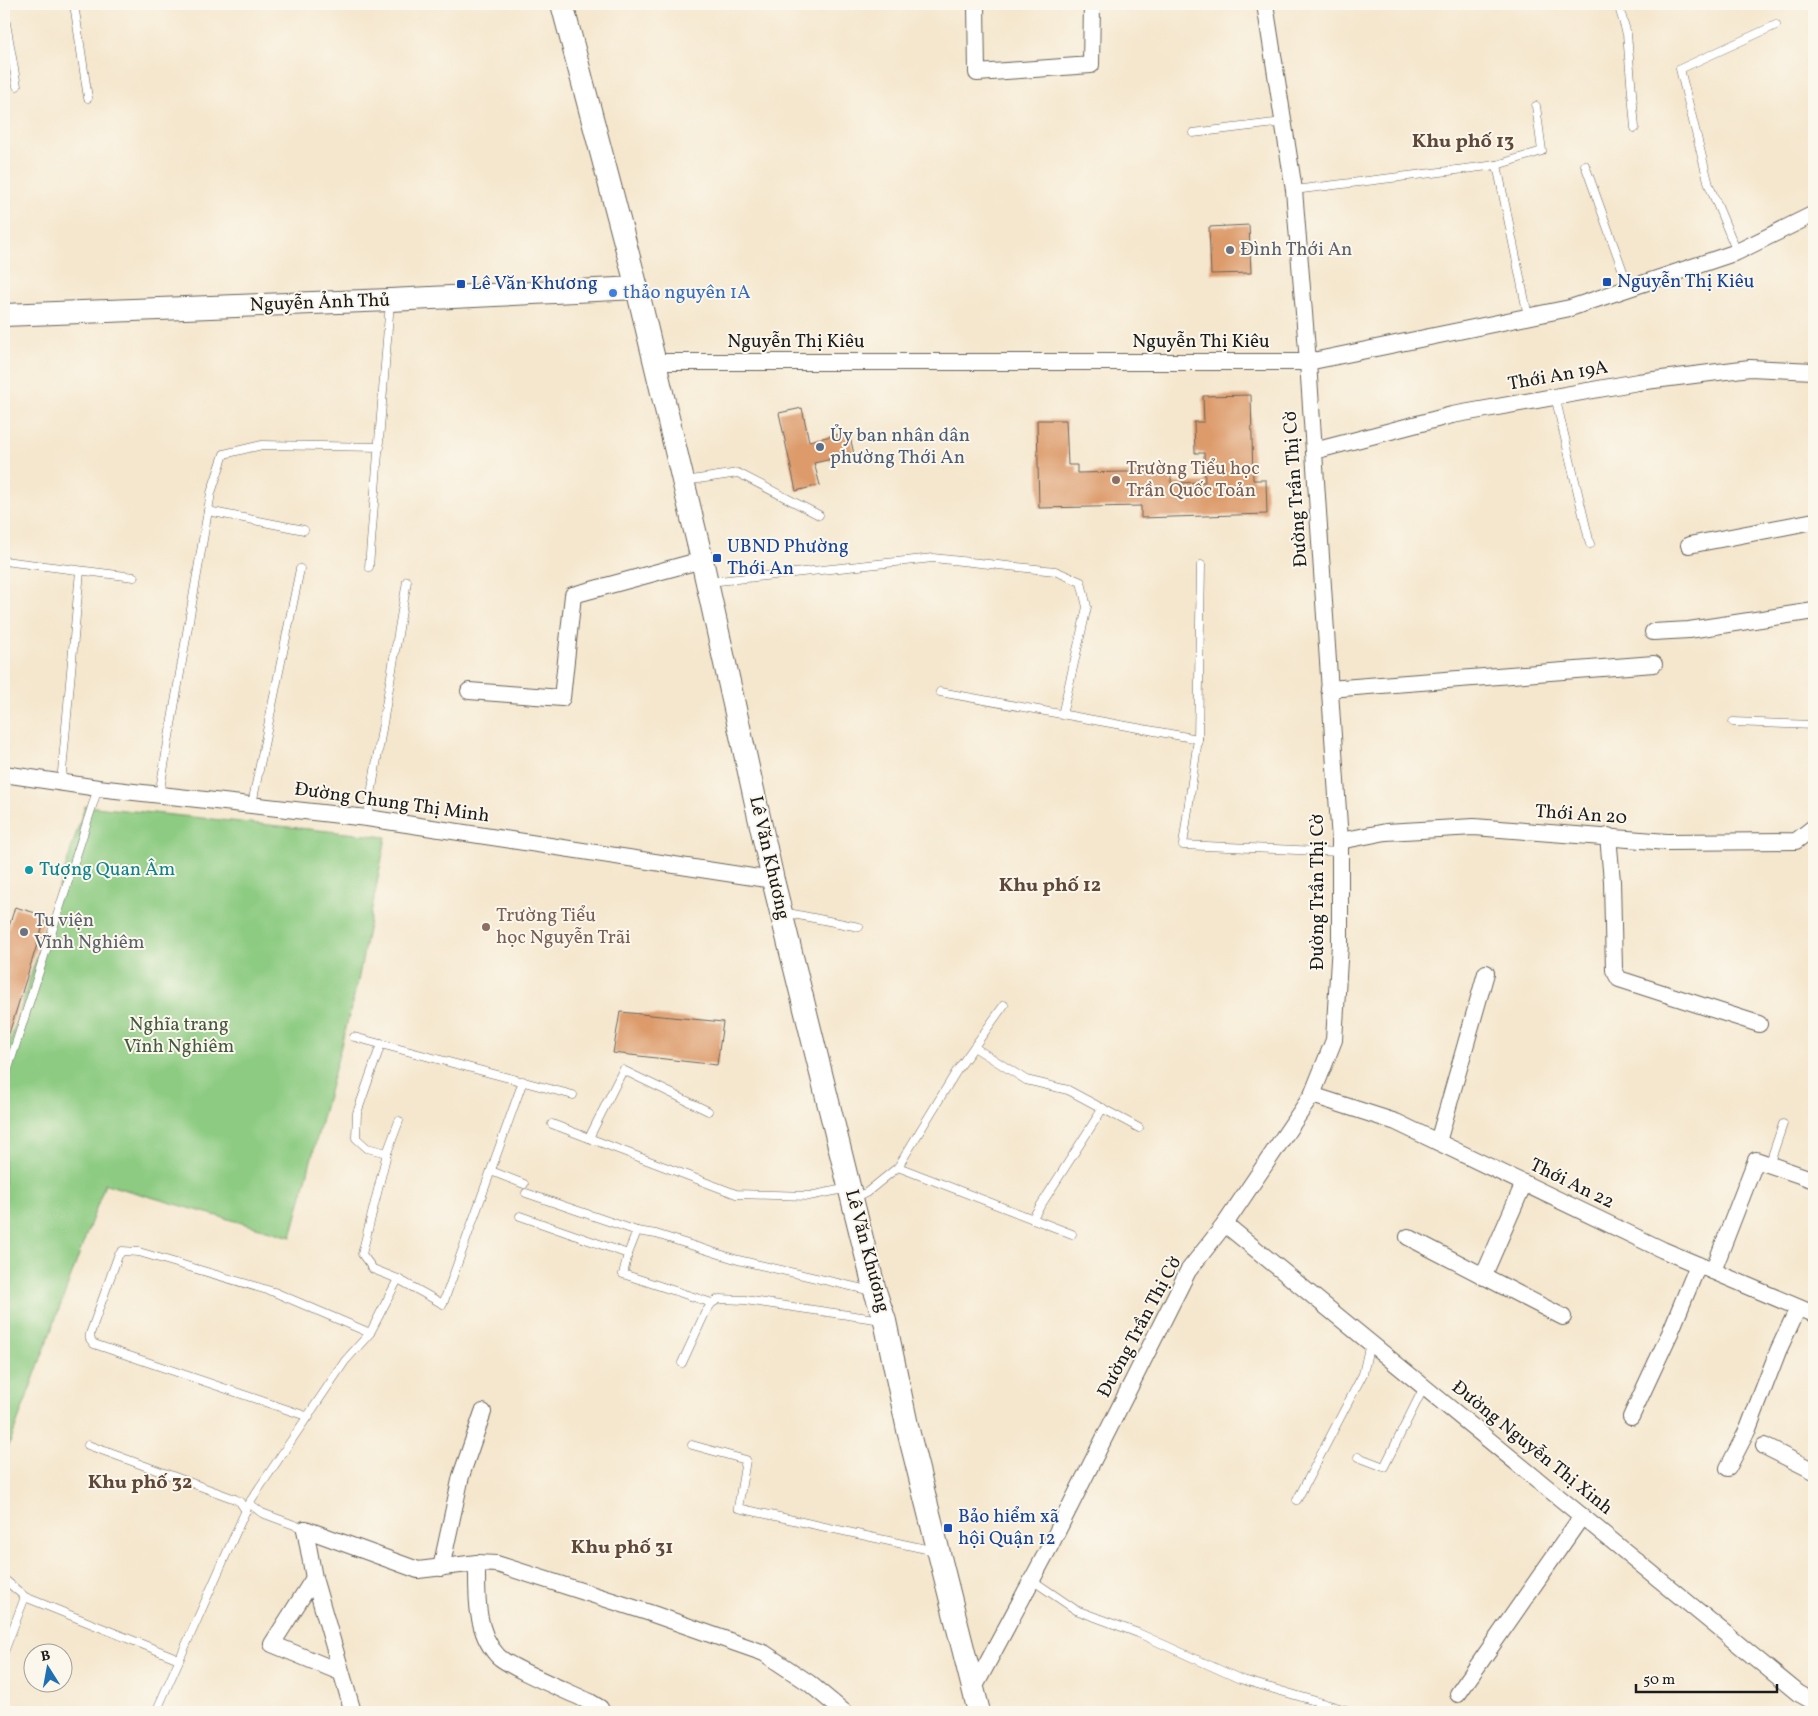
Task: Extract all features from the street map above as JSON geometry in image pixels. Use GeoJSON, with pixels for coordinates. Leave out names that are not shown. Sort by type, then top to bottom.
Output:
{"type":"FeatureCollection","features":[{"type":"Feature","properties":{"kind":"main road","name":"Lê Văn Khương"},"geometry":{"type":"LineString","coordinates":[[562,4],[637,288],[704,571],[773,880],[852,1192],[875,1291],[885,1321],[908,1430],[979,1712]]}},
{"type":"Feature","properties":{"kind":"main road","name":"Nguyễn Ảnh Thủ"},"geometry":{"type":"LineString","coordinates":[[4,315],[637,288]]}},
{"type":"Feature","properties":{"kind":"street"},"geometry":{"type":"LineString","coordinates":[[976,4],[977,73],[1091,65],[1092,4]]}},
{"type":"Feature","properties":{"kind":"street","name":"Đường Trần Thị Cờ"},"geometry":{"type":"LineString","coordinates":[[974,1688],[1032,1580],[1188,1270],[1225,1224],[1312,1095],[1334,1040],[1340,944],[1340,846],[1308,362],[1294,190],[1266,4]]}},
{"type":"Feature","properties":{"kind":"street","name":"Nguyễn Thị Kiêu"},"geometry":{"type":"LineString","coordinates":[[654,362],[1308,362],[1570,308],[1737,252],[1814,214]]}},
{"type":"Feature","properties":{"kind":"street","name":"Thới An 19A"},"geometry":{"type":"LineString","coordinates":[[1314,451],[1452,416],[1638,382],[1750,368],[1814,371]]}},
{"type":"Feature","properties":{"kind":"street"},"geometry":{"type":"LineString","coordinates":[[1689,545],[1814,521]]}},
{"type":"Feature","properties":{"kind":"street"},"geometry":{"type":"LineString","coordinates":[[469,690],[562,698],[573,595],[704,571]]}},
{"type":"Feature","properties":{"kind":"street"},"geometry":{"type":"LineString","coordinates":[[1653,632],[1689,630],[1814,611]]}},
{"type":"Feature","properties":{"kind":"street"},"geometry":{"type":"LineString","coordinates":[[1329,689],[1654,664]]}},
{"type":"Feature","properties":{"kind":"street","name":"Đường Chung Thị Minh"},"geometry":{"type":"LineString","coordinates":[[4,774],[98,788],[368,818],[773,880]]}},
{"type":"Feature","properties":{"kind":"street","name":"Thới An 20"},"geometry":{"type":"LineString","coordinates":[[1340,846],[1386,832],[1474,827],[1667,842],[1814,842]]}},
{"type":"Feature","properties":{"kind":"street"},"geometry":{"type":"LineString","coordinates":[[1796,841],[1814,827]]}},
{"type":"Feature","properties":{"kind":"street"},"geometry":{"type":"LineString","coordinates":[[1608,836],[1613,899],[1614,970],[1619,979],[1759,1024]]}},
{"type":"Feature","properties":{"kind":"street"},"geometry":{"type":"LineString","coordinates":[[1438,1142],[1486,973]]}},
{"type":"Feature","properties":{"kind":"street","name":"Thới An 22"},"geometry":{"type":"LineString","coordinates":[[1312,1095],[1396,1122],[1705,1268],[1814,1314]]}},
{"type":"Feature","properties":{"kind":"street"},"geometry":{"type":"LineString","coordinates":[[1631,1417],[1670,1333],[1705,1268],[1756,1160],[1814,1180]]}},
{"type":"Feature","properties":{"kind":"street"},"geometry":{"type":"LineString","coordinates":[[1483,1277],[1524,1183]]}},
{"type":"Feature","properties":{"kind":"street","name":"Đường Nguyễn Thị Xinh"},"geometry":{"type":"LineString","coordinates":[[1225,1224],[1798,1693],[1814,1702]]}},
{"type":"Feature","properties":{"kind":"street"},"geometry":{"type":"LineString","coordinates":[[1408,1238],[1563,1317]]}},
{"type":"Feature","properties":{"kind":"street"},"geometry":{"type":"LineString","coordinates":[[1728,1468],[1750,1424],[1778,1351],[1798,1308]]}},
{"type":"Feature","properties":{"kind":"street"},"geometry":{"type":"LineString","coordinates":[[441,1568],[461,1476],[483,1412]]}},
{"type":"Feature","properties":{"kind":"street"},"geometry":{"type":"LineString","coordinates":[[1764,1446],[1814,1471]]}},
{"type":"Feature","properties":{"kind":"street"},"geometry":{"type":"LineString","coordinates":[[1458,1694],[1582,1516]]}},
{"type":"Feature","properties":{"kind":"street"},"geometry":{"type":"LineString","coordinates":[[305,1529],[418,1570],[477,1563],[497,1564],[650,1613],[764,1653],[809,1683],[844,1712]]}},
{"type":"Feature","properties":{"kind":"street"},"geometry":{"type":"LineString","coordinates":[[305,1529],[314,1578],[353,1712]]}},
{"type":"Feature","properties":{"kind":"street"},"geometry":{"type":"LineString","coordinates":[[477,1563],[476,1598],[481,1624],[498,1657],[590,1702],[600,1708],[602,1712]]}},
{"type":"Feature","properties":{"kind":"street"},"geometry":{"type":"LineString","coordinates":[[314,1578],[272,1644],[340,1672]]}},
{"type":"Feature","properties":{"kind":"lane"},"geometry":{"type":"LineString","coordinates":[[74,4],[88,98]]}},
{"type":"Feature","properties":{"kind":"lane"},"geometry":{"type":"LineString","coordinates":[[1618,4],[1627,34],[1635,128]]}},
{"type":"Feature","properties":{"kind":"lane"},"geometry":{"type":"LineString","coordinates":[[4,12],[17,86]]}},
{"type":"Feature","properties":{"kind":"lane"},"geometry":{"type":"LineString","coordinates":[[1737,252],[1709,185],[1680,69],[1776,26]]}},
{"type":"Feature","properties":{"kind":"lane"},"geometry":{"type":"LineString","coordinates":[[1294,190],[1497,165],[1542,151],[1536,106]]}},
{"type":"Feature","properties":{"kind":"lane"},"geometry":{"type":"LineString","coordinates":[[1193,133],[1284,122]]}},
{"type":"Feature","properties":{"kind":"lane"},"geometry":{"type":"LineString","coordinates":[[1497,165],[1528,316]]}},
{"type":"Feature","properties":{"kind":"lane"},"geometry":{"type":"LineString","coordinates":[[1585,165],[1629,288]]}},
{"type":"Feature","properties":{"kind":"lane"},"geometry":{"type":"LineString","coordinates":[[369,567],[380,447],[390,300]]}},
{"type":"Feature","properties":{"kind":"lane"},"geometry":{"type":"LineString","coordinates":[[1555,396],[1590,544]]}},
{"type":"Feature","properties":{"kind":"lane"},"geometry":{"type":"LineString","coordinates":[[159,795],[208,511],[224,454],[262,446],[380,447]]}},
{"type":"Feature","properties":{"kind":"lane"},"geometry":{"type":"LineString","coordinates":[[683,482],[738,472],[819,515]]}},
{"type":"Feature","properties":{"kind":"lane"},"geometry":{"type":"LineString","coordinates":[[208,511],[304,530]]}},
{"type":"Feature","properties":{"kind":"lane"},"geometry":{"type":"LineString","coordinates":[[704,571],[933,558],[1055,572],[1081,582],[1087,607],[1062,715]]}},
{"type":"Feature","properties":{"kind":"lane"},"geometry":{"type":"LineString","coordinates":[[4,561],[134,577]]}},
{"type":"Feature","properties":{"kind":"lane"},"geometry":{"type":"LineString","coordinates":[[1201,564],[1198,739],[1183,845],[1340,846]]}},
{"type":"Feature","properties":{"kind":"lane"},"geometry":{"type":"LineString","coordinates":[[252,804],[300,569]]}},
{"type":"Feature","properties":{"kind":"lane"},"geometry":{"type":"LineString","coordinates":[[60,783],[80,571]]}},
{"type":"Feature","properties":{"kind":"lane"},"geometry":{"type":"LineString","coordinates":[[368,818],[407,581]]}},
{"type":"Feature","properties":{"kind":"lane"},"geometry":{"type":"LineString","coordinates":[[940,692],[1198,739]]}},
{"type":"Feature","properties":{"kind":"lane"},"geometry":{"type":"LineString","coordinates":[[1733,722],[1814,725]]}},
{"type":"Feature","properties":{"kind":"lane"},"geometry":{"type":"LineString","coordinates":[[4,1081],[98,788]]}},
{"type":"Feature","properties":{"kind":"lane"},"geometry":{"type":"LineString","coordinates":[[781,912],[860,928]]}},
{"type":"Feature","properties":{"kind":"lane"},"geometry":{"type":"LineString","coordinates":[[552,1124],[736,1194],[808,1196],[852,1192],[866,1193],[898,1167],[974,1046],[1004,1005]]}},
{"type":"Feature","properties":{"kind":"lane"},"geometry":{"type":"LineString","coordinates":[[354,1037],[573,1094]]}},
{"type":"Feature","properties":{"kind":"lane"},"geometry":{"type":"LineString","coordinates":[[381,1044],[357,1113],[356,1138],[367,1148],[387,1153]]}},
{"type":"Feature","properties":{"kind":"lane"},"geometry":{"type":"LineString","coordinates":[[974,1046],[1026,1080],[1068,1090],[1139,1128]]}},
{"type":"Feature","properties":{"kind":"lane"},"geometry":{"type":"LineString","coordinates":[[589,1138],[623,1070],[708,1111]]}},
{"type":"Feature","properties":{"kind":"lane"},"geometry":{"type":"LineString","coordinates":[[399,1121],[387,1153],[362,1254],[373,1269],[398,1279],[443,1304],[523,1081]]}},
{"type":"Feature","properties":{"kind":"lane"},"geometry":{"type":"LineString","coordinates":[[1032,1219],[1103,1108]]}},
{"type":"Feature","properties":{"kind":"lane"},"geometry":{"type":"LineString","coordinates":[[1769,1165],[1783,1124]]}},
{"type":"Feature","properties":{"kind":"lane"},"geometry":{"type":"LineString","coordinates":[[898,1167],[1072,1234]]}},
{"type":"Feature","properties":{"kind":"lane"},"geometry":{"type":"LineString","coordinates":[[491,1171],[524,1184]]}},
{"type":"Feature","properties":{"kind":"lane"},"geometry":{"type":"LineString","coordinates":[[526,1193],[637,1231],[656,1234],[738,1260],[875,1291]]}},
{"type":"Feature","properties":{"kind":"lane"},"geometry":{"type":"LineString","coordinates":[[520,1216],[628,1254]]}},
{"type":"Feature","properties":{"kind":"lane"},"geometry":{"type":"LineString","coordinates":[[637,1231],[623,1274],[712,1303],[727,1298],[885,1321]]}},
{"type":"Feature","properties":{"kind":"lane"},"geometry":{"type":"LineString","coordinates":[[309,1417],[94,1344],[90,1339],[90,1334],[118,1256],[122,1251],[139,1252],[274,1292],[370,1334]]}},
{"type":"Feature","properties":{"kind":"lane"},"geometry":{"type":"LineString","coordinates":[[156,1712],[249,1503],[346,1361],[370,1334],[398,1279]]}},
{"type":"Feature","properties":{"kind":"lane"},"geometry":{"type":"LineString","coordinates":[[682,1363],[712,1303]]}},
{"type":"Feature","properties":{"kind":"lane"},"geometry":{"type":"LineString","coordinates":[[1297,1500],[1363,1374],[1370,1342]]}},
{"type":"Feature","properties":{"kind":"lane"},"geometry":{"type":"LineString","coordinates":[[1358,1457],[1384,1467],[1425,1386]]}},
{"type":"Feature","properties":{"kind":"lane"},"geometry":{"type":"LineString","coordinates":[[88,1445],[235,1499],[240,1502],[246,1511]]}},
{"type":"Feature","properties":{"kind":"lane"},"geometry":{"type":"LineString","coordinates":[[692,1445],[746,1460],[738,1508],[939,1552]]}},
{"type":"Feature","properties":{"kind":"lane"},"geometry":{"type":"LineString","coordinates":[[249,1503],[262,1513],[305,1529]]}},
{"type":"Feature","properties":{"kind":"lane"},"geometry":{"type":"LineString","coordinates":[[4,1579],[25,1597],[179,1659]]}},
{"type":"Feature","properties":{"kind":"lane"},"geometry":{"type":"LineString","coordinates":[[1032,1580],[1076,1610],[1138,1633],[1240,1679],[1353,1712]]}},
{"type":"Feature","properties":{"kind":"lane"},"geometry":{"type":"LineString","coordinates":[[4,1652],[25,1597]]}},
{"type":"Feature","properties":{"kind":"green space","name":"Nghĩa trang Vĩnh Nghiêm"},"geometry":{"type":"Polygon","coordinates":[[[85,806],[386,837],[358,981],[291,1237],[105,1184],[4,1459],[4,1059],[85,806]]]}},
{"type":"Feature","properties":{"kind":"building","name":"Đình Thới An"},"geometry":{"type":"Polygon","coordinates":[[[1249,225],[1251,273],[1211,274],[1209,227],[1249,225]]]}},
{"type":"Feature","properties":{"kind":"building"},"geometry":{"type":"Polygon","coordinates":[[[1251,395],[1253,480],[1266,480],[1267,514],[1141,518],[1141,506],[1039,508],[1037,420],[1066,420],[1068,465],[1077,465],[1077,473],[1171,471],[1171,483],[1205,482],[1204,453],[1195,453],[1194,422],[1204,422],[1203,396],[1251,395]]]}},
{"type":"Feature","properties":{"kind":"building","name":"Ủy ban nhân dân phường Thới An"},"geometry":{"type":"Polygon","coordinates":[[[802,408],[809,441],[849,432],[854,454],[814,463],[820,485],[796,491],[779,413],[802,408]]]}},
{"type":"Feature","properties":{"kind":"building"},"geometry":{"type":"Polygon","coordinates":[[[15,907],[46,916],[7,1040],[4,1039],[4,943],[15,907]]]}},
{"type":"Feature","properties":{"kind":"building"},"geometry":{"type":"Polygon","coordinates":[[[620,1012],[723,1022],[717,1065],[613,1053],[620,1012]]]}},
{"type":"Feature","properties":{"kind":"place","name":"Đình Thới An"},"geometry":{"type":"Point","coordinates":[1230,250]}},
{"type":"Feature","properties":{"kind":"place","name":"Nguyễn Thị Kiêu"},"geometry":{"type":"Point","coordinates":[1607,282]}},
{"type":"Feature","properties":{"kind":"place","name":"Lê Văn Khương"},"geometry":{"type":"Point","coordinates":[461,284]}},
{"type":"Feature","properties":{"kind":"place","name":"thảo nguyên 1A"},"geometry":{"type":"Point","coordinates":[613,293]}},
{"type":"Feature","properties":{"kind":"place","name":"Ủy ban nhân dân phường Thới An"},"geometry":{"type":"Point","coordinates":[820,447]}},
{"type":"Feature","properties":{"kind":"place","name":"Trường Tiểu học Trần Quốc Toản"},"geometry":{"type":"Point","coordinates":[1116,480]}},
{"type":"Feature","properties":{"kind":"place","name":"UBND Phường Thới An"},"geometry":{"type":"Point","coordinates":[717,558]}},
{"type":"Feature","properties":{"kind":"place","name":"Tượng Quan Âm"},"geometry":{"type":"Point","coordinates":[29,870]}},
{"type":"Feature","properties":{"kind":"place","name":"Trường Tiểu học Nguyễn Trãi"},"geometry":{"type":"Point","coordinates":[486,927]}},
{"type":"Feature","properties":{"kind":"place","name":"Tu viện Vĩnh Nghiêm"},"geometry":{"type":"Point","coordinates":[24,932]}},
{"type":"Feature","properties":{"kind":"place","name":"Bảo hiểm xã hội Quận 12"},"geometry":{"type":"Point","coordinates":[948,1528]}},
{"type":"Feature","properties":{"kind":"district","name":"Khu phố 13"},"geometry":{"type":"Point","coordinates":[1463,142]}},
{"type":"Feature","properties":{"kind":"district","name":"Khu phố 12"},"geometry":{"type":"Point","coordinates":[1050,886]}},
{"type":"Feature","properties":{"kind":"district","name":"Khu phố 32"},"geometry":{"type":"Point","coordinates":[140,1483]}},
{"type":"Feature","properties":{"kind":"district","name":"Khu phố 31"},"geometry":{"type":"Point","coordinates":[622,1548]}}]}
